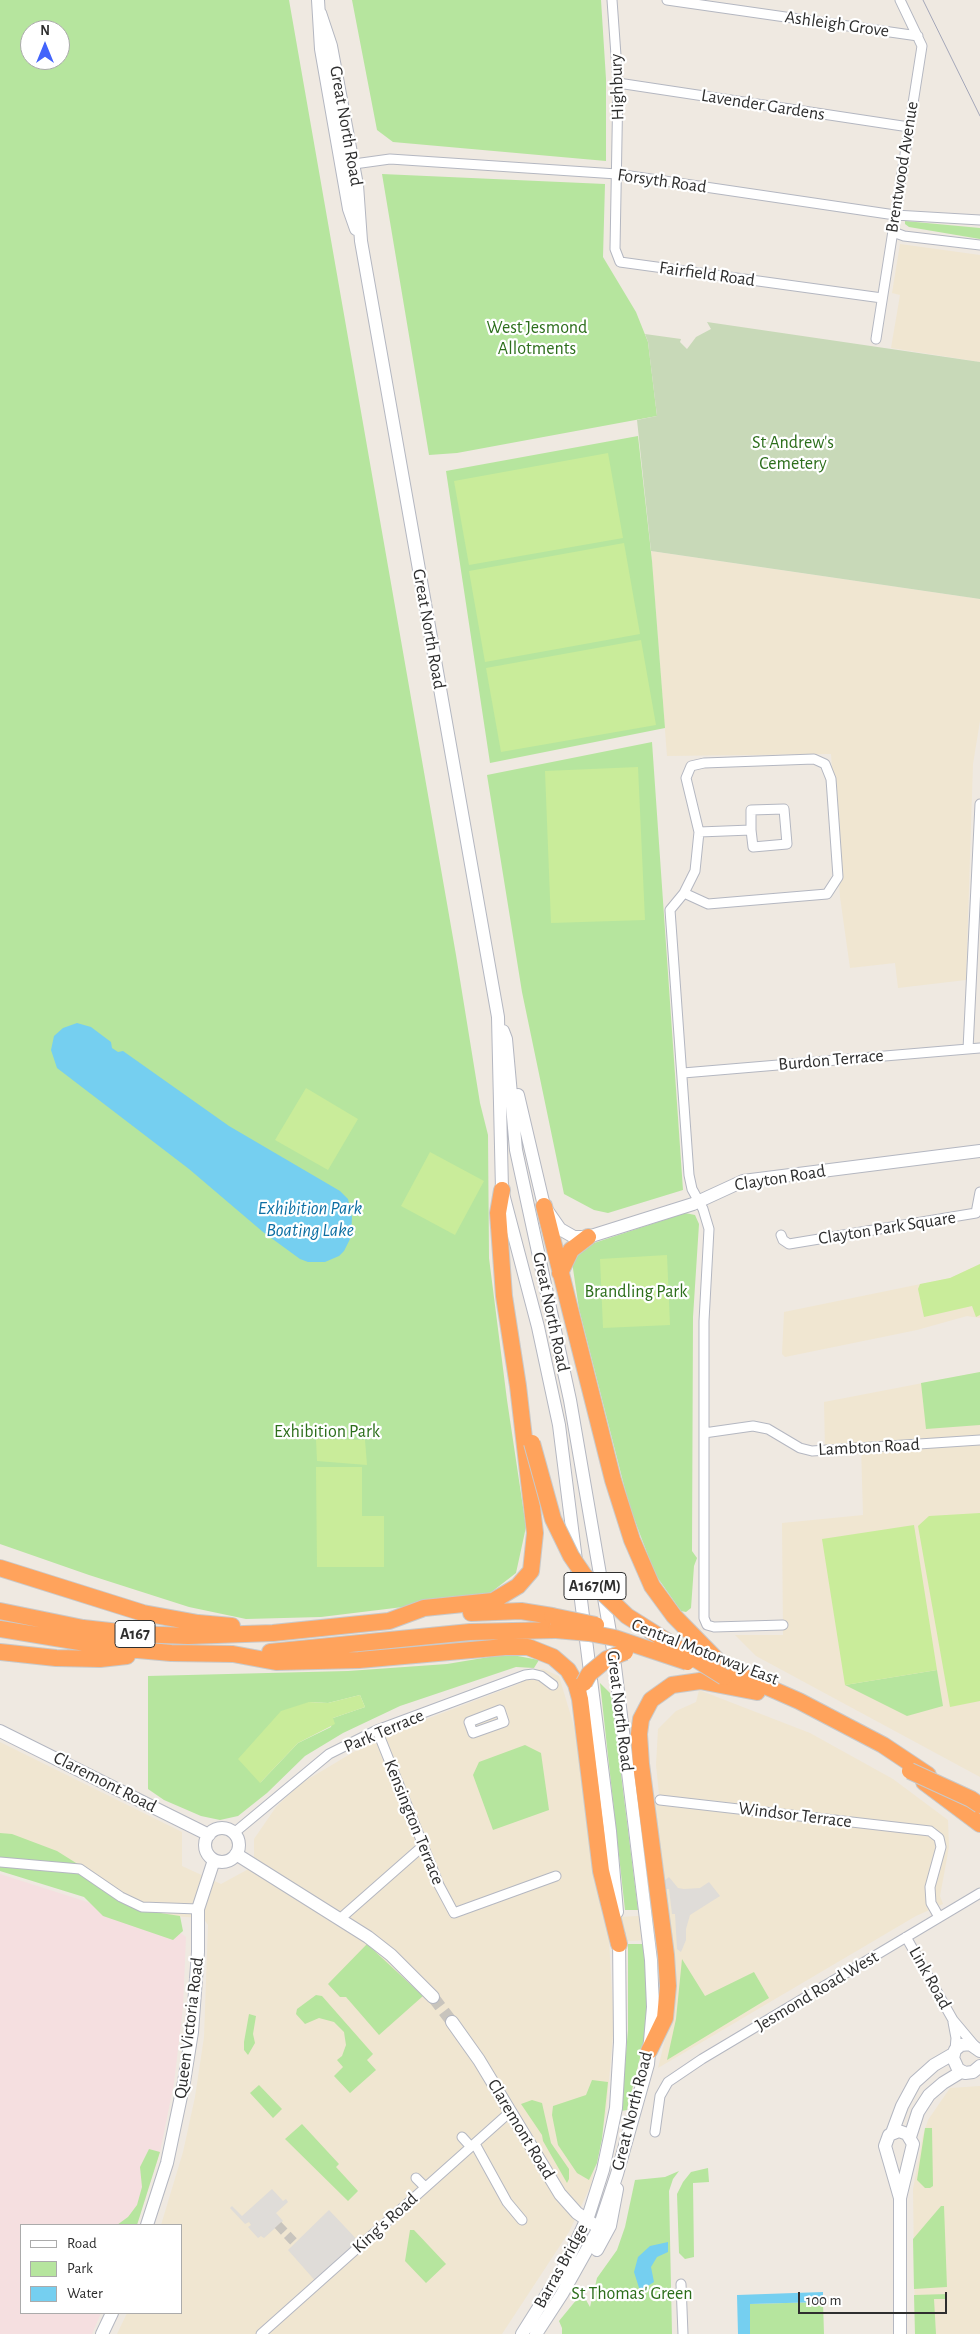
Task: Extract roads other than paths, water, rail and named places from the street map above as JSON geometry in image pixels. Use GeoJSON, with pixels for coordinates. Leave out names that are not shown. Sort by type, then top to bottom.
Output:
{"type":"FeatureCollection","features":[{"type":"Feature","properties":{"kind":"highway"},"geometry":{"type":"LineString","coordinates":[[389,1621],[424,1608],[493,1601],[518,1586],[531,1571],[535,1533],[523,1414],[501,1262],[498,1213],[502,1190]]}},
{"type":"Feature","properties":{"kind":"highway","name":"A167(M)"},"geometry":{"type":"LineString","coordinates":[[544,1206],[597,1417],[632,1540],[652,1586],[674,1616],[724,1672]]}},
{"type":"Feature","properties":{"kind":"highway"},"geometry":{"type":"LineString","coordinates":[[560,1273],[571,1250],[588,1237]]}},
{"type":"Feature","properties":{"kind":"highway","name":"A167(M)"},"geometry":{"type":"LineString","coordinates":[[523,1414],[553,1518],[571,1556],[584,1574],[627,1616],[724,1672]]}},
{"type":"Feature","properties":{"kind":"highway"},"geometry":{"type":"LineString","coordinates":[[0,1568],[143,1613],[198,1623],[245,1627],[273,1633]]}},
{"type":"Feature","properties":{"kind":"highway","name":"A167"},"geometry":{"type":"LineString","coordinates":[[0,1611],[83,1628],[136,1634],[188,1636],[273,1633],[389,1621]]}},
{"type":"Feature","properties":{"kind":"highway","name":"Central Motorway East"},"geometry":{"type":"LineString","coordinates":[[389,1621],[468,1613],[521,1611],[554,1623],[615,1638],[724,1672],[799,1701],[883,1745],[980,1810]]}},
{"type":"Feature","properties":{"kind":"highway","name":"Central Motorway East"},"geometry":{"type":"LineString","coordinates":[[171,1653],[274,1657],[312,1656],[470,1632],[517,1630],[554,1623],[604,1626],[688,1652],[758,1692],[867,1745],[910,1772],[980,1824]]}},
{"type":"Feature","properties":{"kind":"highway","name":"A167"},"geometry":{"type":"LineString","coordinates":[[0,1629],[60,1640],[171,1653]]}},
{"type":"Feature","properties":{"kind":"highway"},"geometry":{"type":"LineString","coordinates":[[312,1656],[528,1647],[541,1651],[562,1664],[576,1684],[580,1699],[601,1872],[619,1944]]}},
{"type":"Feature","properties":{"kind":"highway","name":"A167(M)"},"geometry":{"type":"LineString","coordinates":[[580,1699],[584,1683],[589,1674],[607,1659],[625,1652],[665,1649],[688,1652]]}},
{"type":"Feature","properties":{"kind":"highway"},"geometry":{"type":"LineString","coordinates":[[0,1652],[56,1658],[100,1659],[171,1653]]}},
{"type":"Feature","properties":{"kind":"highway","name":"A167(M)"},"geometry":{"type":"LineString","coordinates":[[649,2051],[665,2018],[668,1986],[666,1955],[641,1764],[639,1734],[641,1719],[651,1700],[672,1685],[700,1681],[758,1692]]}},
{"type":"Feature","properties":{"kind":"highway","name":"A167(M)"},"geometry":{"type":"LineString","coordinates":[[883,1745],[980,1800]]}},
{"type":"Feature","properties":{"kind":"highway","name":"A167(M)"},"geometry":{"type":"LineString","coordinates":[[910,1772],[971,1799],[980,1805]]}},
{"type":"Feature","properties":{"kind":"main road","name":"Great North Road"},"geometry":{"type":"LineString","coordinates":[[318,0],[321,49],[348,165],[350,209],[361,241],[498,1016],[502,1190],[538,1327],[555,1404],[582,1595],[610,1831],[619,1944],[620,2042],[616,2108],[609,2145],[595,2196]]}},
{"type":"Feature","properties":{"kind":"main road","name":"Great North Road"},"geometry":{"type":"LineString","coordinates":[[498,1016],[506,1039],[516,1150],[570,1400],[612,1650],[652,1960],[653,2007],[648,2064],[617,2174],[599,2228]]}},
{"type":"Feature","properties":{"kind":"main road"},"geometry":{"type":"LineString","coordinates":[[506,1039],[544,1206],[560,1229],[574,1237],[588,1237]]}},
{"type":"Feature","properties":{"kind":"main road","name":"Clayton Road"},"geometry":{"type":"LineString","coordinates":[[588,1237],[699,1201],[743,1181],[980,1151]]}},
{"type":"Feature","properties":{"kind":"main road","name":"Claremont Road"},"geometry":{"type":"LineString","coordinates":[[0,1731],[209,1835]]}},
{"type":"Feature","properties":{"kind":"main road"},"geometry":{"type":"LineString","coordinates":[[219,1828],[227,1829],[234,1833],[238,1842],[236,1854],[228,1861],[214,1860],[206,1849],[205,1842],[209,1835],[219,1828]]}},
{"type":"Feature","properties":{"kind":"main road"},"geometry":{"type":"LineString","coordinates":[[236,1854],[341,1918],[391,1955],[433,1996]]}},
{"type":"Feature","properties":{"kind":"main road","name":"Queen Victoria Road"},"geometry":{"type":"LineString","coordinates":[[147,2224],[174,2134],[188,2059],[198,1952],[198,1909],[214,1860]]}},
{"type":"Feature","properties":{"kind":"main road","name":"Claremont Road"},"geometry":{"type":"LineString","coordinates":[[452,2022],[479,2060],[560,2194],[586,2219],[599,2228]]}},
{"type":"Feature","properties":{"kind":"main road"},"geometry":{"type":"LineString","coordinates":[[900,2198],[885,2142],[892,2133],[902,2106],[915,2082],[934,2065],[961,2045],[978,2049]]}},
{"type":"Feature","properties":{"kind":"main road"},"geometry":{"type":"LineString","coordinates":[[954,2052],[953,2063],[961,2072]]}},
{"type":"Feature","properties":{"kind":"main road"},"geometry":{"type":"LineString","coordinates":[[910,2137],[918,2112],[929,2095],[943,2082],[961,2072],[969,2073],[979,2069]]}},
{"type":"Feature","properties":{"kind":"main road"},"geometry":{"type":"LineString","coordinates":[[892,2133],[903,2132],[910,2137],[913,2144],[900,2198],[900,2334]]}},
{"type":"Feature","properties":{"kind":"main road"},"geometry":{"type":"LineString","coordinates":[[888,2155],[894,2159],[902,2160],[912,2152]]}},
{"type":"Feature","properties":{"kind":"main road"},"geometry":{"type":"LineString","coordinates":[[562,2294],[584,2271],[608,2231],[615,2205],[617,2174]]}},
{"type":"Feature","properties":{"kind":"main road","name":"Barras Bridge"},"geometry":{"type":"LineString","coordinates":[[522,2334],[563,2269],[595,2196]]}},
{"type":"Feature","properties":{"kind":"main road","name":"Barras Bridge"},"geometry":{"type":"LineString","coordinates":[[536,2334],[562,2294],[599,2228]]}},
{"type":"Feature","properties":{"kind":"main road"},"geometry":{"type":"LineString","coordinates":[[102,2334],[112,2314]]}},
{"type":"Feature","properties":{"kind":"street","name":"Highbury"},"geometry":{"type":"LineString","coordinates":[[612,0],[618,83],[617,174]]}},
{"type":"Feature","properties":{"kind":"street","name":"Ashleigh Grove"},"geometry":{"type":"LineString","coordinates":[[667,0],[918,36]]}},
{"type":"Feature","properties":{"kind":"street","name":"Brentwood Avenue"},"geometry":{"type":"LineString","coordinates":[[876,339],[894,232],[894,214],[922,46],[900,0]]}},
{"type":"Feature","properties":{"kind":"street","name":"Lavender Gardens"},"geometry":{"type":"LineString","coordinates":[[618,83],[909,127]]}},
{"type":"Feature","properties":{"kind":"street","name":"Forsyth Road"},"geometry":{"type":"LineString","coordinates":[[348,165],[390,159],[617,174],[894,214],[980,220]]}},
{"type":"Feature","properties":{"kind":"street","name":"Fairfield Road"},"geometry":{"type":"LineString","coordinates":[[617,174],[615,249],[620,262],[882,298]]}},
{"type":"Feature","properties":{"kind":"street"},"geometry":{"type":"LineString","coordinates":[[894,232],[904,236],[980,245]]}},
{"type":"Feature","properties":{"kind":"street"},"geometry":{"type":"LineString","coordinates":[[684,893],[708,904],[827,894],[838,877],[831,779],[825,764],[814,759],[704,763],[691,766],[686,778],[698,832],[695,871],[684,893],[670,910],[689,1175],[692,1189],[699,1201],[709,1229],[704,1321],[704,1618],[707,1625],[714,1627],[783,1625]]}},
{"type":"Feature","properties":{"kind":"street"},"geometry":{"type":"LineString","coordinates":[[968,1048],[976,948],[980,804]]}},
{"type":"Feature","properties":{"kind":"street"},"geometry":{"type":"LineString","coordinates":[[784,809],[787,844],[753,847],[751,830],[751,810],[784,809]]}},
{"type":"Feature","properties":{"kind":"street"},"geometry":{"type":"LineString","coordinates":[[698,832],[751,830]]}},
{"type":"Feature","properties":{"kind":"street","name":"Burdon Terrace"},"geometry":{"type":"LineString","coordinates":[[683,1074],[980,1048]]}},
{"type":"Feature","properties":{"kind":"street","name":"Clayton Park Square"},"geometry":{"type":"LineString","coordinates":[[781,1235],[783,1240],[789,1244],[976,1213],[980,1192]]}},
{"type":"Feature","properties":{"kind":"street","name":"Lambton Road"},"geometry":{"type":"LineString","coordinates":[[704,1433],[753,1426],[768,1429],[800,1448],[812,1451],[980,1440]]}},
{"type":"Feature","properties":{"kind":"street","name":"Park Terrace"},"geometry":{"type":"LineString","coordinates":[[234,1833],[329,1754],[377,1730],[525,1675],[542,1676],[553,1685]]}},
{"type":"Feature","properties":{"kind":"street","name":"Kensington Terrace"},"geometry":{"type":"LineString","coordinates":[[377,1730],[439,1885],[454,1913],[556,1876]]}},
{"type":"Feature","properties":{"kind":"street","name":"Windsor Terrace"},"geometry":{"type":"LineString","coordinates":[[660,1800],[930,1831],[939,1838],[941,1847],[930,1887],[931,1903],[939,1917]]}},
{"type":"Feature","properties":{"kind":"street"},"geometry":{"type":"LineString","coordinates":[[341,1918],[424,1845]]}},
{"type":"Feature","properties":{"kind":"street"},"geometry":{"type":"LineString","coordinates":[[0,1862],[80,1869],[121,1896],[142,1907],[198,1909]]}},
{"type":"Feature","properties":{"kind":"street","name":"Jesmond Road West"},"geometry":{"type":"LineString","coordinates":[[655,2132],[660,2096],[668,2082],[702,2059],[980,1893]]}},
{"type":"Feature","properties":{"kind":"street","name":"Link Road"},"geometry":{"type":"LineString","coordinates":[[906,1937],[953,2020],[978,2049]]}},
{"type":"Feature","properties":{"kind":"street","name":"Link Road"},"geometry":{"type":"LineString","coordinates":[[953,2020],[956,2038],[954,2052]]}},
{"type":"Feature","properties":{"kind":"street","name":"King's Road"},"geometry":{"type":"LineString","coordinates":[[261,2334],[510,2112]]}},
{"type":"Feature","properties":{"kind":"street"},"geometry":{"type":"LineString","coordinates":[[462,2137],[473,2146],[507,2202],[522,2220]]}},
{"type":"Feature","properties":{"kind":"street"},"geometry":{"type":"LineString","coordinates":[[416,2178],[425,2187]]}},
{"type":"Feature","properties":{"kind":"street"},"geometry":{"type":"LineString","coordinates":[[681,2284],[683,2334]]}},
{"type":"Feature","properties":{"kind":"water","name":"Exhibition Park Boating Lake"},"geometry":{"type":"Polygon","coordinates":[[[77,1023],[91,1027],[111,1042],[112,1048],[118,1052],[123,1051],[229,1126],[340,1191],[348,1199],[352,1217],[351,1237],[344,1251],[339,1256],[325,1262],[308,1262],[300,1259],[263,1232],[189,1169],[57,1068],[51,1050],[54,1036],[63,1028],[77,1023]]]}},
{"type":"Feature","properties":{"kind":"water"},"geometry":{"type":"Polygon","coordinates":[[[668,2242],[668,2252],[657,2257],[651,2267],[654,2282],[640,2291],[634,2272],[638,2257],[650,2246],[668,2242]]]}},
{"type":"Feature","properties":{"kind":"water"},"geometry":{"type":"Polygon","coordinates":[[[823,2292],[823,2302],[750,2304],[750,2334],[738,2334],[737,2295],[823,2292]]]}},
{"type":"Feature","properties":{"kind":"tunnel"},"geometry":{"type":"LineString","coordinates":[[433,1997],[452,2022]]}},
{"type":"Feature","properties":{"kind":"tunnel"},"geometry":{"type":"LineString","coordinates":[[278,2225],[295,2243]]}},
{"type":"Feature","properties":{"kind":"tram line"},"geometry":{"type":"LineString","coordinates":[[923,0],[980,116]]}},
{"type":"Feature","properties":{"kind":"park label","name":"West Jesmond Allotments"},"geometry":{"type":"Point","coordinates":[537,338]}},
{"type":"Feature","properties":{"kind":"park label","name":"St Andrew's Cemetery"},"geometry":{"type":"Point","coordinates":[793,453]}},
{"type":"Feature","properties":{"kind":"park label","name":"Brandling Park"},"geometry":{"type":"Point","coordinates":[636,1292]}},
{"type":"Feature","properties":{"kind":"park label","name":"Exhibition Park"},"geometry":{"type":"Point","coordinates":[327,1432]}},
{"type":"Feature","properties":{"kind":"park label","name":"St Thomas' Green"},"geometry":{"type":"Point","coordinates":[632,2294]}}]}
